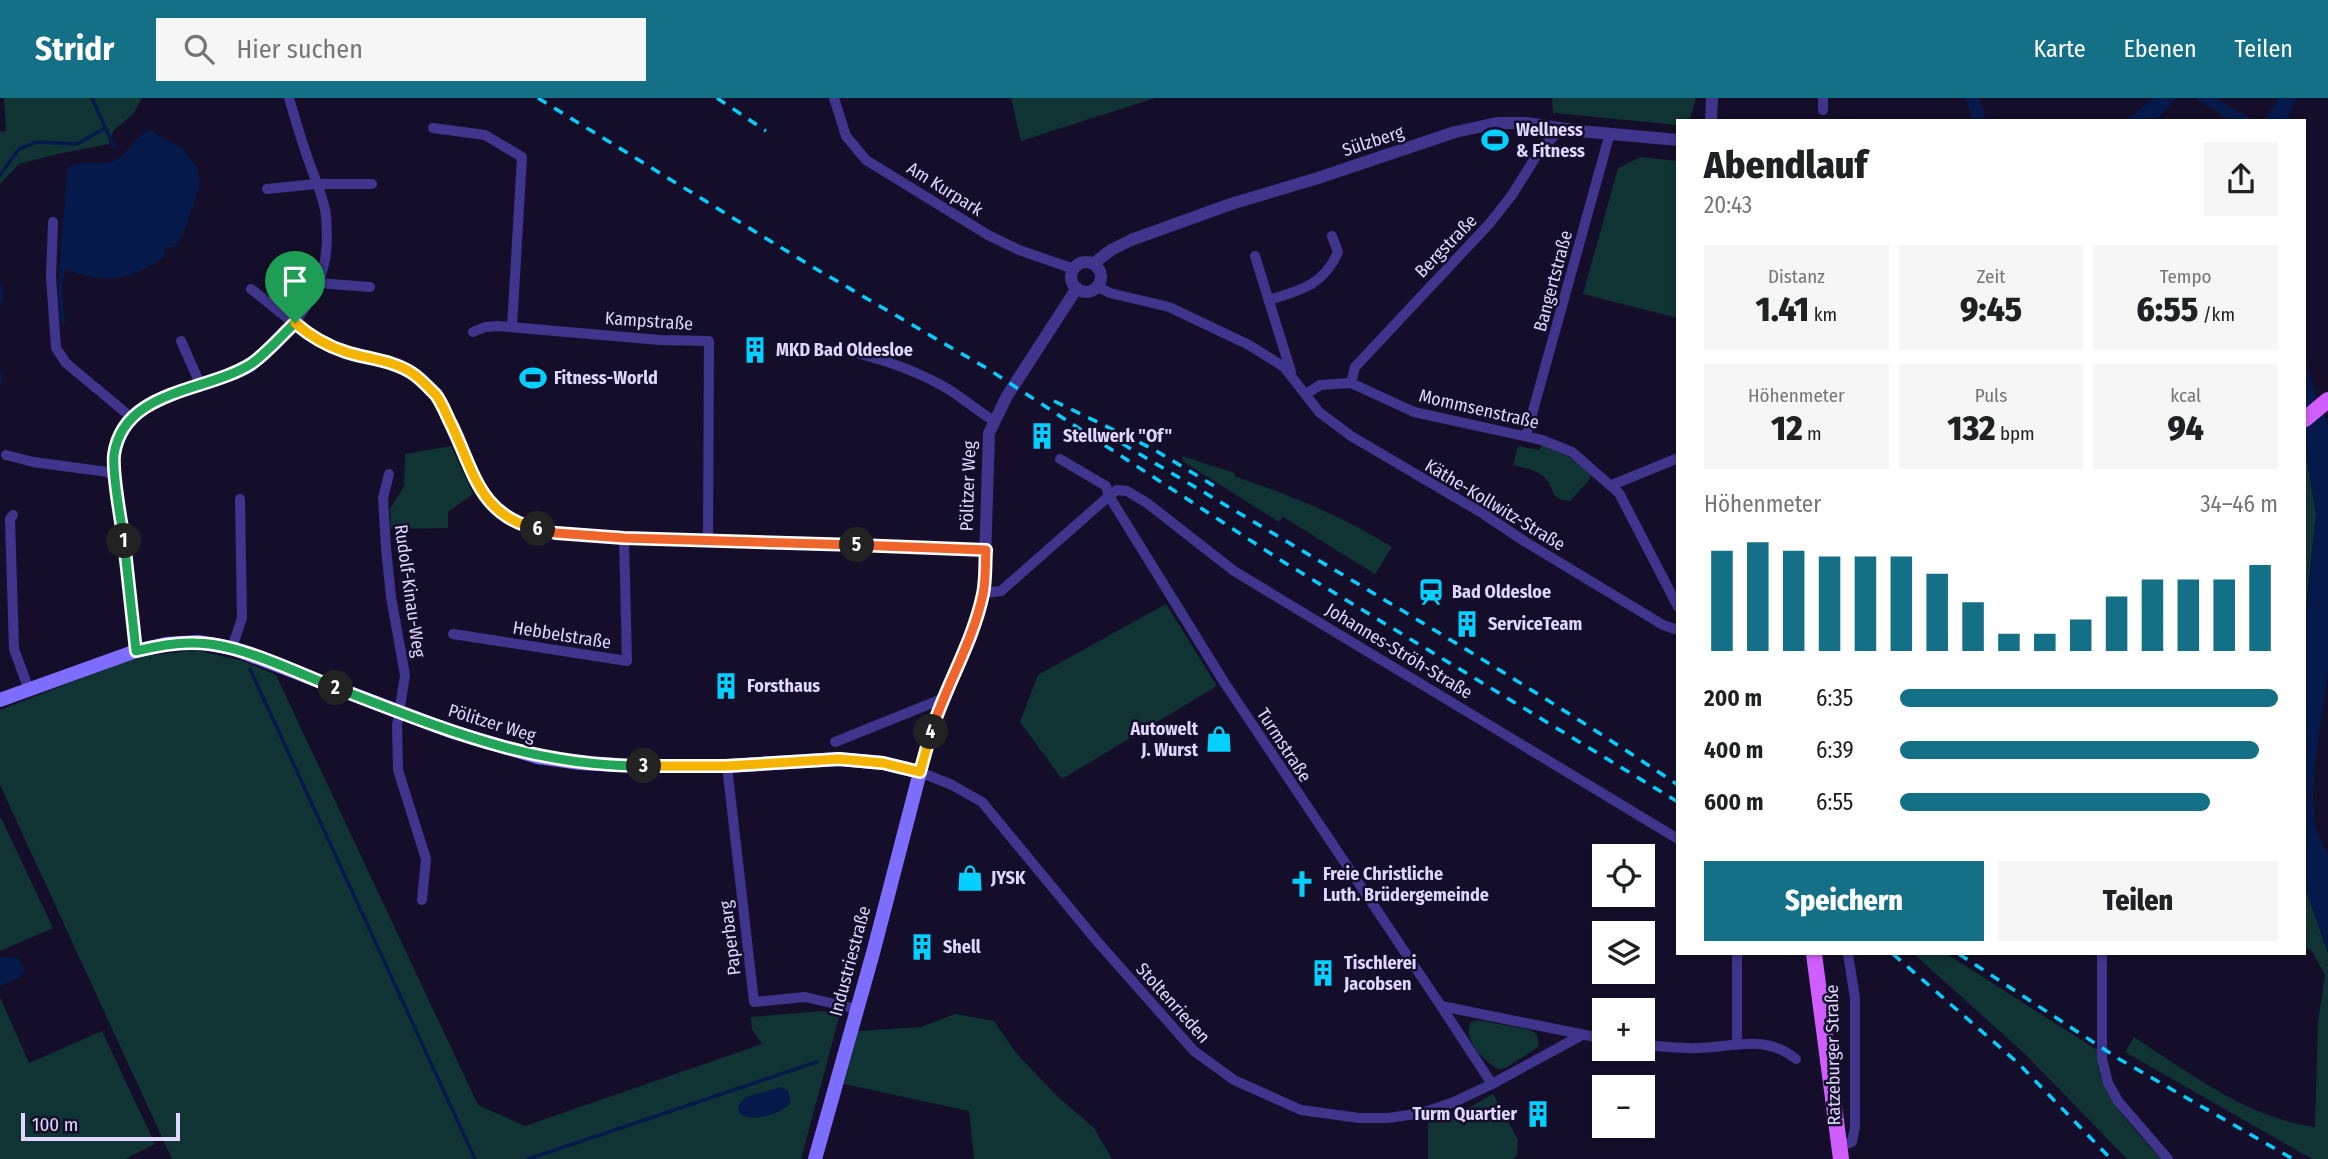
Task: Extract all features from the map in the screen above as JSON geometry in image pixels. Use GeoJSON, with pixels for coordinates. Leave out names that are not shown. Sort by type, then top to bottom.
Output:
{"type":"FeatureCollection","features":[{"type":"Feature","properties":{"kind":"main road"},"geometry":{"type":"LineString","coordinates":[[2306,418],[2328,400]]}},
{"type":"Feature","properties":{"kind":"main road","name":"Pölitzer Weg"},"geometry":{"type":"LineString","coordinates":[[0,700],[136,651],[166,644],[198,642],[232,648],[471,738],[537,757],[636,766],[726,766],[839,759],[883,763],[920,772]]}},
{"type":"Feature","properties":{"kind":"main road","name":"Industriestraße"},"geometry":{"type":"LineString","coordinates":[[815,1159],[920,772]]}},
{"type":"Feature","properties":{"kind":"main road","name":"Ratzeburger Straße"},"geometry":{"type":"LineString","coordinates":[[1814,955],[1840,1152]]}},
{"type":"Feature","properties":{"kind":"street"},"geometry":{"type":"LineString","coordinates":[[136,651],[114,455],[119,440],[132,418],[145,407],[178,390],[201,386],[252,363],[295,323],[318,283],[327,246],[326,212],[289,98]]}},
{"type":"Feature","properties":{"kind":"street","name":"Am Kurpark"},"geometry":{"type":"LineString","coordinates":[[834,98],[846,136],[866,160],[988,235],[1018,250],[1074,269]]}},
{"type":"Feature","properties":{"kind":"street"},"geometry":{"type":"LineString","coordinates":[[1711,119],[1712,98]]}},
{"type":"Feature","properties":{"kind":"street"},"geometry":{"type":"LineString","coordinates":[[1823,110],[1824,98]]}},
{"type":"Feature","properties":{"kind":"street","name":"Sülzberg"},"geometry":{"type":"LineString","coordinates":[[1074,269],[1081,264],[1093,264],[1111,250],[1131,240],[1231,204],[1455,132],[1497,123],[1526,123],[1676,140]]}},
{"type":"Feature","properties":{"kind":"street"},"geometry":{"type":"LineString","coordinates":[[433,128],[485,135],[522,157],[512,327]]}},
{"type":"Feature","properties":{"kind":"street","name":"Bergstraße"},"geometry":{"type":"LineString","coordinates":[[1351,383],[1355,367],[1490,223],[1512,195],[1540,150],[1562,128]]}},
{"type":"Feature","properties":{"kind":"street","name":"Bangertstraße"},"geometry":{"type":"LineString","coordinates":[[1526,436],[1610,133]]}},
{"type":"Feature","properties":{"kind":"street"},"geometry":{"type":"LineString","coordinates":[[267,189],[316,184],[372,184]]}},
{"type":"Feature","properties":{"kind":"street"},"geometry":{"type":"LineString","coordinates":[[53,222],[51,277],[56,348],[66,363],[132,418]]}},
{"type":"Feature","properties":{"kind":"street"},"geometry":{"type":"LineString","coordinates":[[1269,300],[1315,283],[1332,267],[1338,251],[1332,236]]}},
{"type":"Feature","properties":{"kind":"street"},"geometry":{"type":"LineString","coordinates":[[1255,256],[1291,373],[1306,394],[1320,385],[1351,383]]}},
{"type":"Feature","properties":{"kind":"street"},"geometry":{"type":"LineString","coordinates":[[1093,264],[1101,274],[1098,287]]}},
{"type":"Feature","properties":{"kind":"street"},"geometry":{"type":"LineString","coordinates":[[1074,269],[1072,277],[1077,289],[1085,292],[1098,287],[1110,293],[1169,307],[1249,345],[1291,373]]}},
{"type":"Feature","properties":{"kind":"street"},"geometry":{"type":"LineString","coordinates":[[318,283],[370,287]]}},
{"type":"Feature","properties":{"kind":"street"},"geometry":{"type":"LineString","coordinates":[[251,289],[310,337],[345,352],[382,360],[412,373],[438,398],[484,497],[508,518],[523,526],[556,533],[624,538],[986,550]]}},
{"type":"Feature","properties":{"kind":"street","name":"Pölitzer Weg"},"geometry":{"type":"LineString","coordinates":[[920,772],[942,699],[965,649],[984,593],[989,433],[1007,396],[1077,289]]}},
{"type":"Feature","properties":{"kind":"street","name":"Kampstraße"},"geometry":{"type":"LineString","coordinates":[[473,332],[485,327],[512,327],[660,340],[709,341],[708,540]]}},
{"type":"Feature","properties":{"kind":"street"},"geometry":{"type":"LineString","coordinates":[[181,341],[201,386]]}},
{"type":"Feature","properties":{"kind":"street"},"geometry":{"type":"LineString","coordinates":[[860,354],[906,368],[950,391],[994,421]]}},
{"type":"Feature","properties":{"kind":"street","name":"Mommsenstraße"},"geometry":{"type":"LineString","coordinates":[[1351,383],[1414,412],[1526,436],[1572,452],[1619,493],[1676,603]]}},
{"type":"Feature","properties":{"kind":"street","name":"Käthe-Kollwitz-Straße"},"geometry":{"type":"LineString","coordinates":[[1306,394],[1319,412],[1351,436],[1652,618],[1676,629]]}},
{"type":"Feature","properties":{"kind":"street"},"geometry":{"type":"LineString","coordinates":[[6,455],[33,462],[108,472],[116,479]]}},
{"type":"Feature","properties":{"kind":"street","name":"Turmstraße"},"geometry":{"type":"LineString","coordinates":[[1060,459],[1106,486],[1109,496],[1224,682],[1492,1084]]}},
{"type":"Feature","properties":{"kind":"street"},"geometry":{"type":"LineString","coordinates":[[1612,485],[1676,459]]}},
{"type":"Feature","properties":{"kind":"street","name":"Rudolf-Kinau-Weg"},"geometry":{"type":"LineString","coordinates":[[389,474],[383,498],[391,597],[405,675],[397,726],[398,771],[426,859],[422,900]]}},
{"type":"Feature","properties":{"kind":"street","name":"Johannes-Ströh-Straße"},"geometry":{"type":"LineString","coordinates":[[1109,496],[1117,490],[1127,491],[1147,503],[1234,571],[1676,838]]}},
{"type":"Feature","properties":{"kind":"street"},"geometry":{"type":"LineString","coordinates":[[984,593],[1001,591],[1109,496]]}},
{"type":"Feature","properties":{"kind":"street"},"geometry":{"type":"LineString","coordinates":[[232,648],[242,618],[240,499]]}},
{"type":"Feature","properties":{"kind":"street"},"geometry":{"type":"LineString","coordinates":[[13,515],[10,519],[14,649],[29,690]]}},
{"type":"Feature","properties":{"kind":"street","name":"Hebbelstraße"},"geometry":{"type":"LineString","coordinates":[[453,634],[627,661],[624,538]]}},
{"type":"Feature","properties":{"kind":"street"},"geometry":{"type":"LineString","coordinates":[[835,742],[942,699]]}},
{"type":"Feature","properties":{"kind":"street","name":"Paperbarg"},"geometry":{"type":"LineString","coordinates":[[726,766],[754,1002],[805,997],[857,1009]]}},
{"type":"Feature","properties":{"kind":"street","name":"Stoltenrieden"},"geometry":{"type":"LineString","coordinates":[[920,772],[952,785],[982,802],[1096,940],[1194,1051],[1234,1080],[1301,1110],[1359,1118],[1388,1118],[1422,1113],[1492,1084],[1582,1035]]}},
{"type":"Feature","properties":{"kind":"street"},"geometry":{"type":"LineString","coordinates":[[1737,955],[1737,1045]]}},
{"type":"Feature","properties":{"kind":"street","name":"Ratzeburger Straße"},"geometry":{"type":"LineString","coordinates":[[1840,1152],[1852,1142],[1855,1127],[1855,998],[1848,955]]}},
{"type":"Feature","properties":{"kind":"street"},"geometry":{"type":"LineString","coordinates":[[2102,955],[2102,1059],[2108,1083],[2118,1101],[2168,1159]]}},
{"type":"Feature","properties":{"kind":"street"},"geometry":{"type":"LineString","coordinates":[[1441,1006],[1592,1037]]}},
{"type":"Feature","properties":{"kind":"street"},"geometry":{"type":"LineString","coordinates":[[1655,1046],[1699,1048],[1774,1045],[1796,1059]]}},
{"type":"Feature","properties":{"kind":"green space"},"geometry":{"type":"Polygon","coordinates":[[[4,98],[142,98],[133,114],[113,131],[109,144],[19,164],[0,184],[0,132],[6,131],[4,98]]]}},
{"type":"Feature","properties":{"kind":"green space"},"geometry":{"type":"Polygon","coordinates":[[[1011,98],[1155,98],[1021,141],[1011,98]]]}},
{"type":"Feature","properties":{"kind":"green space"},"geometry":{"type":"Polygon","coordinates":[[[1552,98],[1696,98],[1690,118],[1676,119],[1676,125],[1553,115],[1552,98]]]}},
{"type":"Feature","properties":{"kind":"green space"},"geometry":{"type":"Polygon","coordinates":[[[1641,157],[1676,161],[1676,317],[1583,294],[1618,168],[1641,157]]]}},
{"type":"Feature","properties":{"kind":"green space"},"geometry":{"type":"Polygon","coordinates":[[[1542,445],[1569,457],[1591,473],[1590,479],[1570,501],[1556,497],[1546,479],[1539,473],[1513,465],[1518,446],[1539,450],[1542,445]]]}},
{"type":"Feature","properties":{"kind":"green space"},"geometry":{"type":"Polygon","coordinates":[[[451,446],[473,494],[448,512],[448,528],[391,529],[390,509],[404,486],[405,454],[451,446]]]}},
{"type":"Feature","properties":{"kind":"green space"},"geometry":{"type":"Polygon","coordinates":[[[2306,454],[2316,514],[2306,608],[2306,454]]]}},
{"type":"Feature","properties":{"kind":"green space"},"geometry":{"type":"Polygon","coordinates":[[[1181,456],[1235,473],[1234,476],[1315,507],[1392,547],[1375,574],[1283,517],[1279,522],[1184,462],[1181,456]]]}},
{"type":"Feature","properties":{"kind":"green space"},"geometry":{"type":"Polygon","coordinates":[[[1166,604],[1217,686],[1062,779],[1020,722],[1038,675],[1166,604]]]}},
{"type":"Feature","properties":{"kind":"green space"},"geometry":{"type":"Polygon","coordinates":[[[196,650],[243,661],[276,675],[478,1105],[525,1126],[762,1044],[752,1029],[751,1017],[822,1011],[840,1014],[801,1159],[172,1159],[0,785],[0,710],[136,657],[196,650]]]}},
{"type":"Feature","properties":{"kind":"green space"},"geometry":{"type":"Polygon","coordinates":[[[0,819],[53,928],[0,951],[0,819]]]}},
{"type":"Feature","properties":{"kind":"green space"},"geometry":{"type":"Polygon","coordinates":[[[2306,890],[2328,953],[2328,1159],[2312,1159],[2125,1052],[2134,1037],[2198,1079],[2243,1104],[2290,1122],[2315,1127],[2318,1022],[2325,975],[2312,951],[2306,948],[2306,890]]]}},
{"type":"Feature","properties":{"kind":"green space"},"geometry":{"type":"Polygon","coordinates":[[[1915,955],[1949,955],[2097,1050],[2102,1081],[2110,1096],[2161,1159],[2127,1159],[2026,1055],[1915,955]]]}},
{"type":"Feature","properties":{"kind":"green space"},"geometry":{"type":"Polygon","coordinates":[[[0,997],[29,1063],[102,1031],[155,1144],[125,1159],[0,1159],[0,997]]]}},
{"type":"Feature","properties":{"kind":"green space"},"geometry":{"type":"Polygon","coordinates":[[[955,1014],[994,1021],[1016,1053],[1057,1096],[1094,1128],[1112,1159],[974,1159],[969,1111],[844,1084],[858,1031],[921,1027],[955,1014]]]}},
{"type":"Feature","properties":{"kind":"green space"},"geometry":{"type":"Polygon","coordinates":[[[1478,1020],[1531,1030],[1538,1037],[1538,1047],[1506,1068],[1498,1069],[1486,1061],[1471,1042],[1471,1022],[1478,1020]]]}},
{"type":"Feature","properties":{"kind":"green space"},"geometry":{"type":"Polygon","coordinates":[[[1493,1094],[1518,1140],[1517,1156],[1512,1159],[1428,1159],[1428,1122],[1470,1107],[1493,1094]]]}},
{"type":"Feature","properties":{"kind":"water"},"geometry":{"type":"Polygon","coordinates":[[[1965,98],[1979,98],[1986,119],[1972,119],[1965,98]]]}},
{"type":"Feature","properties":{"kind":"water"},"geometry":{"type":"Polygon","coordinates":[[[2154,98],[2176,98],[2160,116],[2153,119],[2128,119],[2154,98]]]}},
{"type":"Feature","properties":{"kind":"water"},"geometry":{"type":"Polygon","coordinates":[[[2196,98],[2215,98],[2251,119],[2228,119],[2196,98]]]}},
{"type":"Feature","properties":{"kind":"water"},"geometry":{"type":"Polygon","coordinates":[[[2278,98],[2296,98],[2287,119],[2266,119],[2278,98]]]}},
{"type":"Feature","properties":{"kind":"water"},"geometry":{"type":"Polygon","coordinates":[[[150,130],[184,150],[198,169],[199,187],[185,229],[175,247],[164,248],[165,256],[129,275],[117,278],[93,277],[65,269],[62,286],[65,324],[61,324],[58,290],[67,169],[78,163],[116,160],[140,136],[150,130]]]}},
{"type":"Feature","properties":{"kind":"water"},"geometry":{"type":"Polygon","coordinates":[[[2306,359],[2328,426],[2328,671],[2315,762],[2313,797],[2315,828],[2328,856],[2328,953],[2306,890],[2306,608],[2316,514],[2306,454],[2306,359]]]}},
{"type":"Feature","properties":{"kind":"water"},"geometry":{"type":"Polygon","coordinates":[[[0,958],[18,958],[25,969],[19,978],[0,986],[0,958]]]}},
{"type":"Feature","properties":{"kind":"water"},"geometry":{"type":"Polygon","coordinates":[[[781,1087],[788,1091],[791,1103],[786,1107],[774,1114],[760,1117],[740,1114],[738,1106],[746,1097],[781,1087]]]}},
{"type":"Feature","properties":{"kind":"waterway"},"geometry":{"type":"LineString","coordinates":[[92,98],[114,147]]}},
{"type":"Feature","properties":{"kind":"waterway"},"geometry":{"type":"LineString","coordinates":[[0,175],[19,149],[37,142],[77,144],[105,128]]}},
{"type":"Feature","properties":{"kind":"waterway"},"geometry":{"type":"LineString","coordinates":[[0,286],[0,302]]}},
{"type":"Feature","properties":{"kind":"waterway"},"geometry":{"type":"LineString","coordinates":[[0,374],[0,381]]}},
{"type":"Feature","properties":{"kind":"waterway"},"geometry":{"type":"LineString","coordinates":[[250,669],[475,1159]]}},
{"type":"Feature","properties":{"kind":"waterway"},"geometry":{"type":"LineString","coordinates":[[528,1159],[817,1062]]}},
{"type":"Feature","properties":{"kind":"railway"},"geometry":{"type":"LineString","coordinates":[[538,98],[811,266],[988,369],[1282,561],[1676,801]]}},
{"type":"Feature","properties":{"kind":"railway"},"geometry":{"type":"LineString","coordinates":[[717,98],[766,131]]}},
{"type":"Feature","properties":{"kind":"railway"},"geometry":{"type":"LineString","coordinates":[[1054,401],[1153,449],[1221,490]]}},
{"type":"Feature","properties":{"kind":"railway"},"geometry":{"type":"LineString","coordinates":[[1106,434],[1466,649],[1676,784]]}},
{"type":"Feature","properties":{"kind":"railway"},"geometry":{"type":"LineString","coordinates":[[1894,955],[2018,1063],[2111,1159]]}},
{"type":"Feature","properties":{"kind":"railway"},"geometry":{"type":"LineString","coordinates":[[1961,955],[2119,1059],[2293,1159]]}},
{"type":"Feature","properties":{"kind":"place","name":"Wellness & Fitness"},"geometry":{"type":"Point","coordinates":[1495,140]}},
{"type":"Feature","properties":{"kind":"place","name":"MKD Bad Oldesloe"},"geometry":{"type":"Point","coordinates":[755,350]}},
{"type":"Feature","properties":{"kind":"place","name":"Fitness-World"},"geometry":{"type":"Point","coordinates":[533,378]}},
{"type":"Feature","properties":{"kind":"place","name":"Stellwerk \"Of\""},"geometry":{"type":"Point","coordinates":[1042,436]}},
{"type":"Feature","properties":{"kind":"place","name":"Bad Oldesloe"},"geometry":{"type":"Point","coordinates":[1431,592]}},
{"type":"Feature","properties":{"kind":"place","name":"ServiceTeam"},"geometry":{"type":"Point","coordinates":[1467,624]}},
{"type":"Feature","properties":{"kind":"place","name":"Forsthaus"},"geometry":{"type":"Point","coordinates":[726,686]}},
{"type":"Feature","properties":{"kind":"place","name":"Autowelt J. Wurst"},"geometry":{"type":"Point","coordinates":[1219,739]}},
{"type":"Feature","properties":{"kind":"place","name":"JYSK"},"geometry":{"type":"Point","coordinates":[970,878]}},
{"type":"Feature","properties":{"kind":"place","name":"Freie Christliche Luth. Brüdergemeinde"},"geometry":{"type":"Point","coordinates":[1302,884]}},
{"type":"Feature","properties":{"kind":"place","name":"Shell"},"geometry":{"type":"Point","coordinates":[922,947]}},
{"type":"Feature","properties":{"kind":"place","name":"Tischlerei Jacobsen"},"geometry":{"type":"Point","coordinates":[1323,973]}},
{"type":"Feature","properties":{"kind":"place","name":"Turm Quartier"},"geometry":{"type":"Point","coordinates":[1538,1114]}},
{"type":"Feature","properties":{"kind":"route"},"geometry":{"type":"LineString","coordinates":[[295,323],[310,337],[345,352],[382,360],[412,373],[438,398],[484,497],[508,518],[523,526],[556,533],[624,538],[986,550],[984,593],[965,649],[942,699],[920,772],[883,763],[839,759],[726,766],[636,766],[537,757],[450,732],[232,648],[198,642],[166,644],[136,651],[114,455],[119,440],[129,421],[145,407],[178,390],[201,386],[252,363],[295,323]]}}]}
